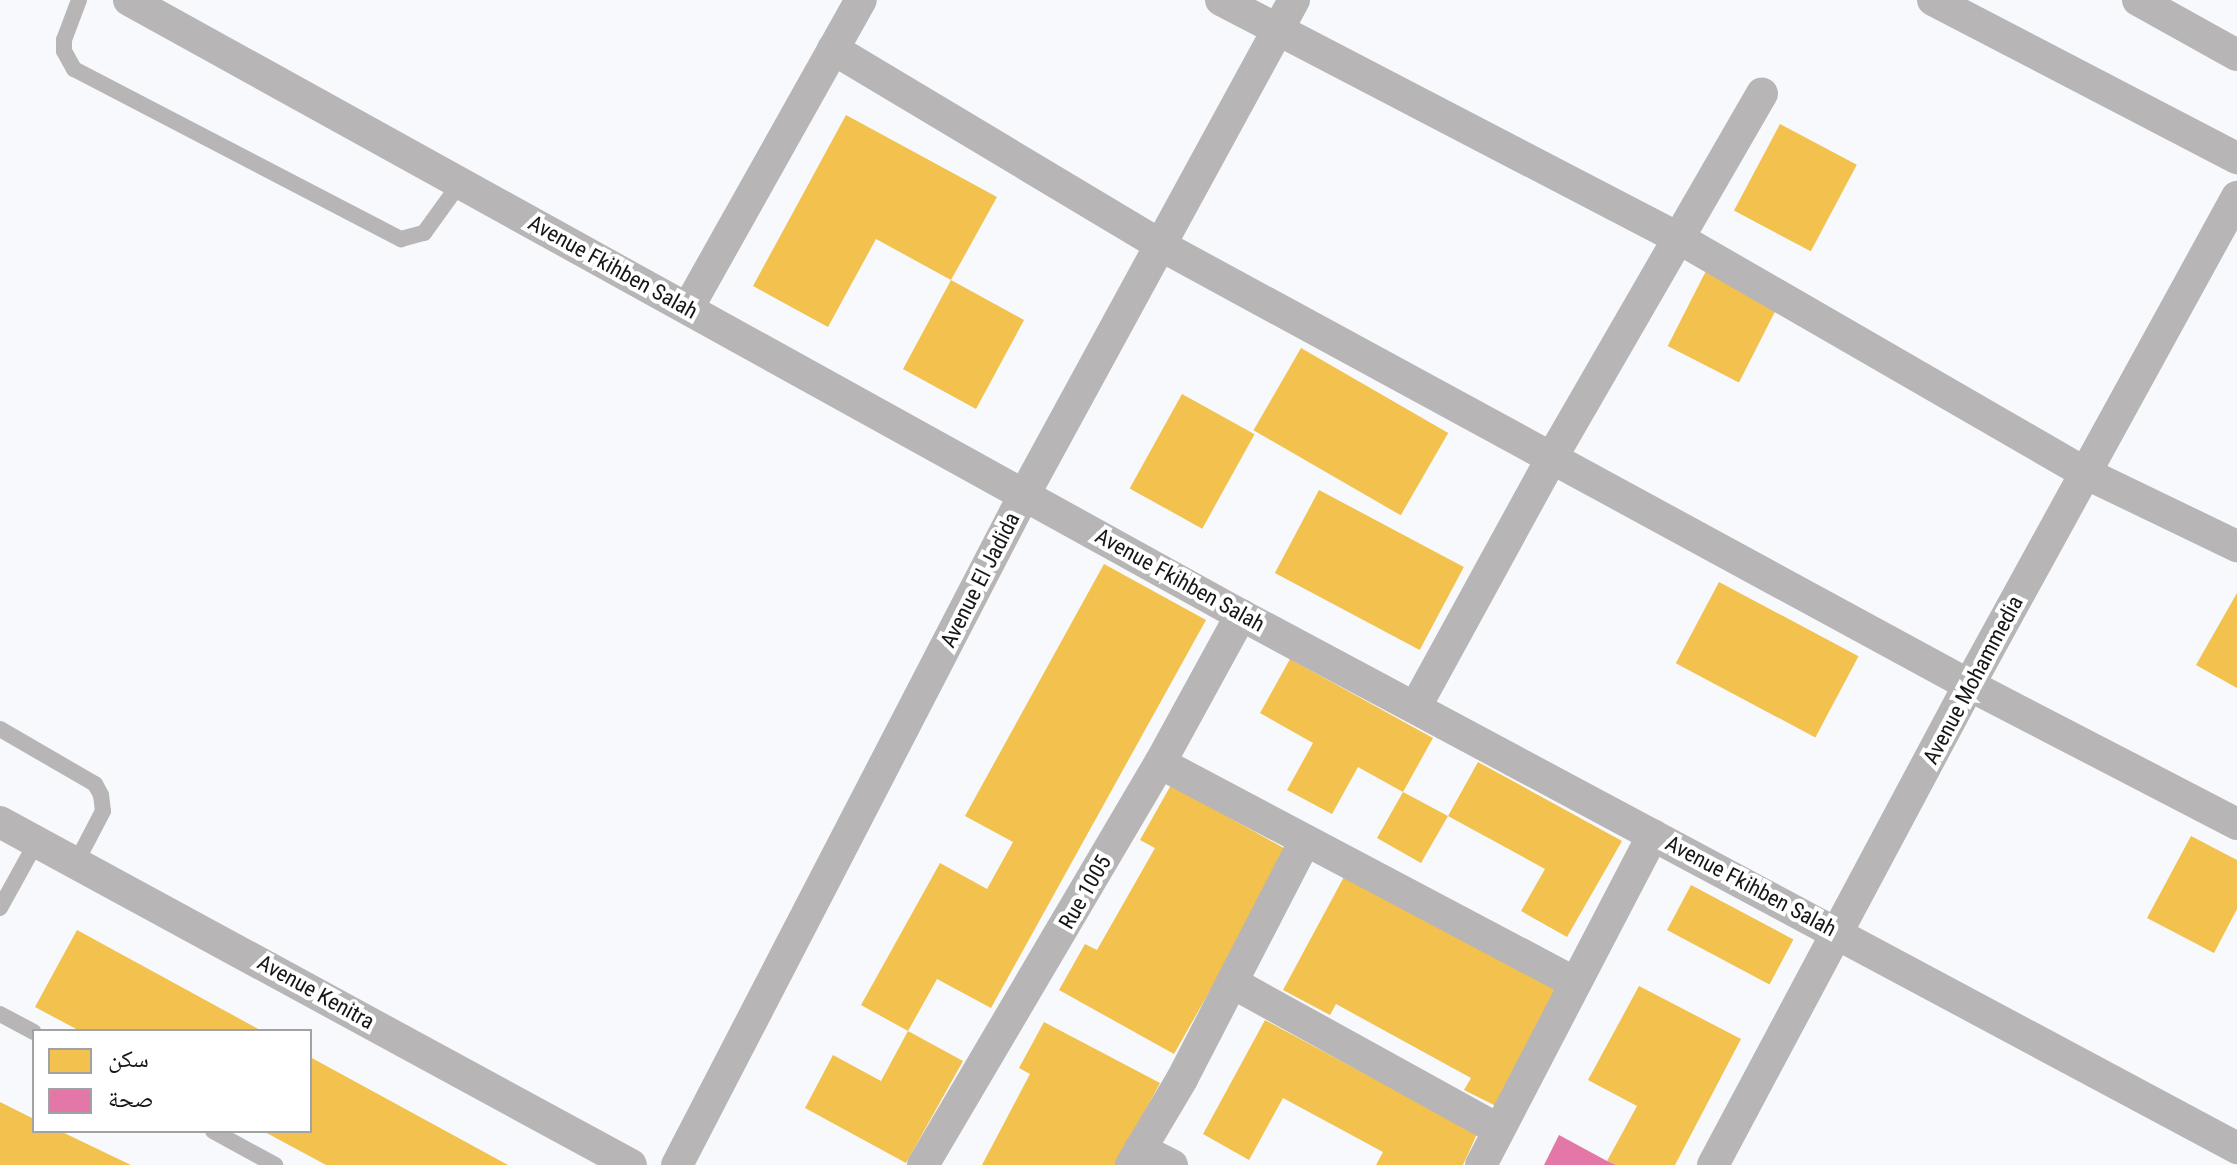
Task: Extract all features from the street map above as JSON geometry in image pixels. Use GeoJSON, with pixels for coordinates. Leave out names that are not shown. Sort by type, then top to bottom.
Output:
{"type":"FeatureCollection","features":[{"type":"Feature","properties":{"kind":"street","name":"Avenue Fkihben Salah"},"geometry":{"type":"LineString","coordinates":[[129,0],[1241,615],[1838,931],[2237,1148]]}},
{"type":"Feature","properties":{"kind":"street"},"geometry":{"type":"LineString","coordinates":[[688,308],[861,0]]}},
{"type":"Feature","properties":{"kind":"street"},"geometry":{"type":"LineString","coordinates":[[1221,0],[1680,239],[2085,473],[2237,546]]}},
{"type":"Feature","properties":{"kind":"street","name":"Avenue El Jadida"},"geometry":{"type":"LineString","coordinates":[[677,1165],[1024,495],[1294,0]]}},
{"type":"Feature","properties":{"kind":"street"},"geometry":{"type":"LineString","coordinates":[[1933,0],[2237,158]]}},
{"type":"Feature","properties":{"kind":"street"},"geometry":{"type":"LineString","coordinates":[[2138,0],[2237,55]]}},
{"type":"Feature","properties":{"kind":"street"},"geometry":{"type":"LineString","coordinates":[[833,49],[1160,245],[1969,685],[2237,824]]}},
{"type":"Feature","properties":{"kind":"street"},"geometry":{"type":"LineString","coordinates":[[1416,706],[1551,459],[1762,94]]}},
{"type":"Feature","properties":{"kind":"street","name":"Avenue Mohammedia"},"geometry":{"type":"LineString","coordinates":[[1713,1165],[1969,685],[2237,197]]}},
{"type":"Feature","properties":{"kind":"street","name":"Rue 1005"},"geometry":{"type":"LineString","coordinates":[[923,1165],[1160,763],[1241,615]]}},
{"type":"Feature","properties":{"kind":"street"},"geometry":{"type":"LineString","coordinates":[[1160,763],[1573,982]]}},
{"type":"Feature","properties":{"kind":"street","name":"Avenue Kenitra"},"geometry":{"type":"LineString","coordinates":[[0,822],[77,861],[631,1165]]}},
{"type":"Feature","properties":{"kind":"street"},"geometry":{"type":"LineString","coordinates":[[1481,1165],[1573,982],[1653,835]]}},
{"type":"Feature","properties":{"kind":"street"},"geometry":{"type":"LineString","coordinates":[[1172,1165],[1136,1157],[1233,983],[1305,841]]}},
{"type":"Feature","properties":{"kind":"street"},"geometry":{"type":"LineString","coordinates":[[1233,983],[1498,1129]]}},
{"type":"Feature","properties":{"kind":"lane"},"geometry":{"type":"LineString","coordinates":[[79,0],[64,40],[64,51],[74,69],[401,239],[424,233],[460,183]]}},
{"type":"Feature","properties":{"kind":"lane"},"geometry":{"type":"LineString","coordinates":[[0,729],[95,784],[101,795],[103,811],[77,861]]}},
{"type":"Feature","properties":{"kind":"lane"},"geometry":{"type":"LineString","coordinates":[[0,908],[37,841]]}},
{"type":"Feature","properties":{"kind":"lane"},"geometry":{"type":"LineString","coordinates":[[0,1014],[32,1031]]}},
{"type":"Feature","properties":{"kind":"lane"},"geometry":{"type":"LineString","coordinates":[[216,1133],[256,1160],[275,1165]]}},
{"type":"Feature","properties":{"kind":"building: سكن"},"geometry":{"type":"Polygon","coordinates":[[[846,115],[997,197],[951,280],[876,239],[828,327],[753,286],[846,115]]]}},
{"type":"Feature","properties":{"kind":"building: سكن"},"geometry":{"type":"Polygon","coordinates":[[[1780,124],[1857,165],[1811,251],[1734,211],[1780,124]]]}},
{"type":"Feature","properties":{"kind":"building: سكن"},"geometry":{"type":"Polygon","coordinates":[[[1709,265],[1780,301],[1739,382],[1668,346],[1709,265]]]}},
{"type":"Feature","properties":{"kind":"building: سكن"},"geometry":{"type":"Polygon","coordinates":[[[951,280],[1024,320],[976,409],[903,369],[951,280]]]}},
{"type":"Feature","properties":{"kind":"building: سكن"},"geometry":{"type":"Polygon","coordinates":[[[1301,348],[1448,433],[1401,515],[1254,430],[1301,348]]]}},
{"type":"Feature","properties":{"kind":"building: سكن"},"geometry":{"type":"Polygon","coordinates":[[[1182,394],[1255,434],[1202,529],[1130,488],[1182,394]]]}},
{"type":"Feature","properties":{"kind":"building: سكن"},"geometry":{"type":"Polygon","coordinates":[[[1319,490],[1464,567],[1420,650],[1275,573],[1319,490]]]}},
{"type":"Feature","properties":{"kind":"building: سكن"},"geometry":{"type":"Polygon","coordinates":[[[1104,564],[1206,620],[991,1008],[937,979],[908,1031],[861,1005],[940,863],[987,889],[1013,842],[965,816],[1104,564]]]}},
{"type":"Feature","properties":{"kind":"building: سكن"},"geometry":{"type":"Polygon","coordinates":[[[1719,582],[1859,656],[1815,737],[1676,663],[1719,582]]]}},
{"type":"Feature","properties":{"kind":"building: سكن"},"geometry":{"type":"Polygon","coordinates":[[[2237,593],[2237,688],[2196,665],[2237,593]]]}},
{"type":"Feature","properties":{"kind":"building: سكن"},"geometry":{"type":"Polygon","coordinates":[[[1290,659],[1433,738],[1403,792],[1358,767],[1332,814],[1287,790],[1313,743],[1260,713],[1290,659]]]}},
{"type":"Feature","properties":{"kind":"building: سكن"},"geometry":{"type":"Polygon","coordinates":[[[1478,762],[1622,841],[1567,937],[1521,911],[1545,869],[1448,816],[1478,762]]]}},
{"type":"Feature","properties":{"kind":"building: سكن"},"geometry":{"type":"Polygon","coordinates":[[[1171,785],[1289,851],[1174,1054],[1059,990],[1085,944],[1097,950],[1155,848],[1140,840],[1171,785]]]}},
{"type":"Feature","properties":{"kind":"building: سكن"},"geometry":{"type":"Polygon","coordinates":[[[1403,792],[1448,816],[1421,863],[1377,838],[1403,792]]]}},
{"type":"Feature","properties":{"kind":"building: سكن"},"geometry":{"type":"Polygon","coordinates":[[[2191,836],[2237,860],[2237,909],[2214,953],[2147,918],[2191,836]]]}},
{"type":"Feature","properties":{"kind":"building: سكن"},"geometry":{"type":"Polygon","coordinates":[[[1345,875],[1556,990],[1498,1107],[1464,1090],[1471,1078],[1336,1004],[1330,1015],[1283,990],[1345,875]]]}},
{"type":"Feature","properties":{"kind":"building: سكن"},"geometry":{"type":"Polygon","coordinates":[[[1691,885],[1793,939],[1769,984],[1667,930],[1691,885]]]}},
{"type":"Feature","properties":{"kind":"building: سكن"},"geometry":{"type":"Polygon","coordinates":[[[77,930],[258,1029],[76,1029],[35,1007],[77,930]]]}},
{"type":"Feature","properties":{"kind":"building: سكن"},"geometry":{"type":"Polygon","coordinates":[[[1639,986],[1741,1039],[1675,1165],[1616,1165],[1607,1161],[1637,1106],[1588,1080],[1639,986]]]}},
{"type":"Feature","properties":{"kind":"building: سكن"},"geometry":{"type":"Polygon","coordinates":[[[1265,1020],[1477,1134],[1463,1165],[1376,1165],[1383,1152],[1283,1098],[1249,1160],[1203,1134],[1265,1020]]]}},
{"type":"Feature","properties":{"kind":"building: سكن"},"geometry":{"type":"Polygon","coordinates":[[[1044,1022],[1160,1083],[1116,1165],[982,1165],[1030,1074],[1019,1068],[1044,1022]]]}},
{"type":"Feature","properties":{"kind":"building: سكن"},"geometry":{"type":"Polygon","coordinates":[[[908,1031],[963,1061],[906,1163],[805,1108],[833,1055],[881,1081],[908,1031]]]}},
{"type":"Feature","properties":{"kind":"building: سكن"},"geometry":{"type":"Polygon","coordinates":[[[312,1058],[508,1165],[326,1165],[267,1133],[312,1133],[312,1058]]]}},
{"type":"Feature","properties":{"kind":"building: سكن"},"geometry":{"type":"Polygon","coordinates":[[[0,1102],[32,1118],[32,1133],[64,1133],[131,1165],[0,1165],[0,1102]]]}},
{"type":"Feature","properties":{"kind":"building: صحة"},"geometry":{"type":"Polygon","coordinates":[[[1559,1135],[1607,1161],[1616,1165],[1544,1165],[1559,1135]]]}}]}
